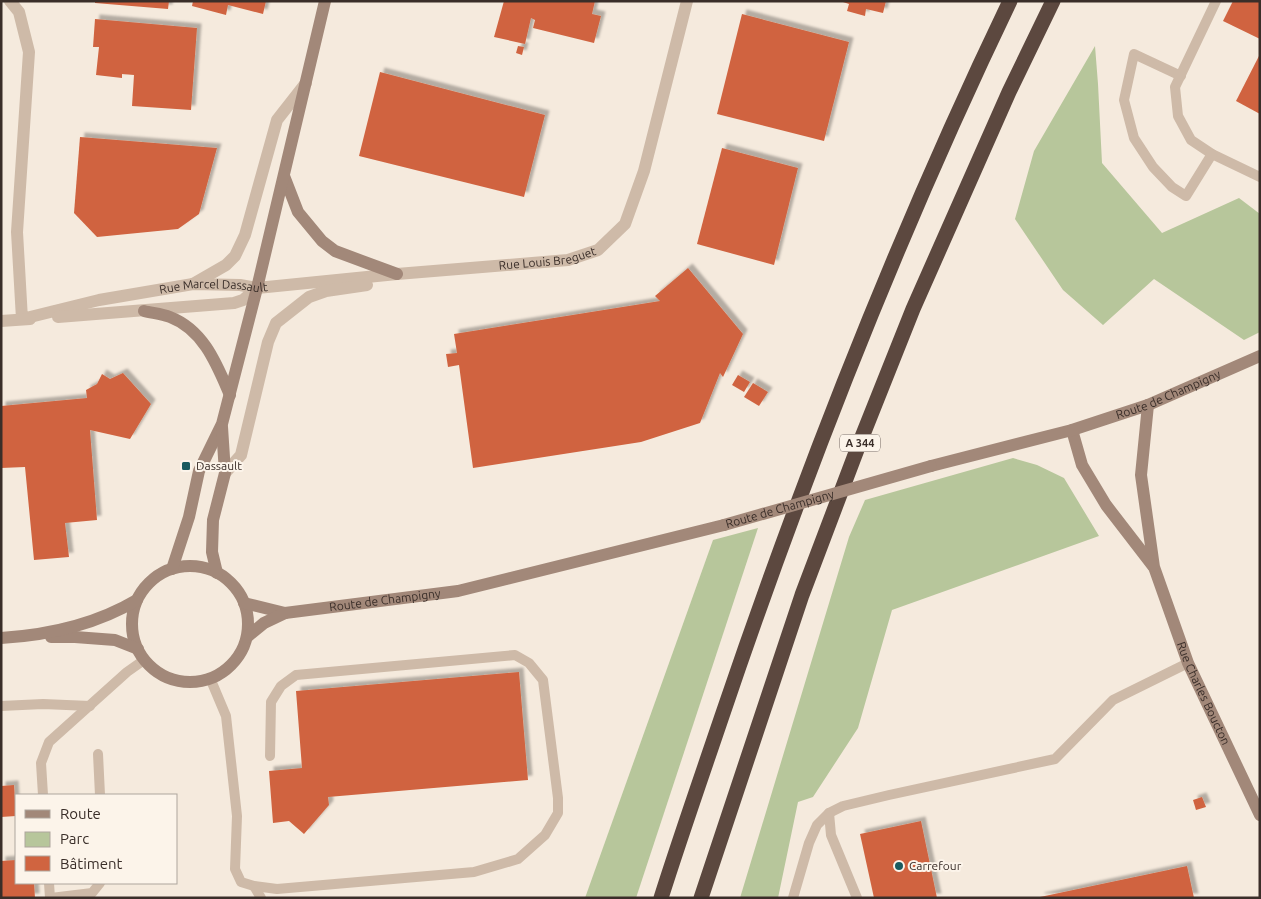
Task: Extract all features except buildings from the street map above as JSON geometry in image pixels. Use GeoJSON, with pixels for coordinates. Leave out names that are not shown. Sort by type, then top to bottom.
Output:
{"type":"FeatureCollection","features":[{"type":"Feature","properties":{"kind":"highway","name":"A 344"},"geometry":{"type":"LineString","coordinates":[[661,898],[764,591],[820,443],[882,288],[972,82],[1010,1]]}},
{"type":"Feature","properties":{"kind":"highway","name":"A 344"},"geometry":{"type":"LineString","coordinates":[[701,898],[802,595],[862,438],[913,309],[1009,92],[1053,1]]}},
{"type":"Feature","properties":{"kind":"street"},"geometry":{"type":"LineString","coordinates":[[10,1],[19,12],[29,52],[17,232],[22,319]]}},
{"type":"Feature","properties":{"kind":"street"},"geometry":{"type":"LineString","coordinates":[[172,569],[184,536],[199,471],[222,424],[257,288],[325,1]]}},
{"type":"Feature","properties":{"kind":"street","name":"Rue Louis Breguet"},"geometry":{"type":"LineString","coordinates":[[257,288],[568,260],[598,250],[626,224],[644,171],[687,1]]}},
{"type":"Feature","properties":{"kind":"street"},"geometry":{"type":"LineString","coordinates":[[193,284],[226,265],[235,256],[245,235],[277,120],[306,83]]}},
{"type":"Feature","properties":{"kind":"street"},"geometry":{"type":"LineString","coordinates":[[284,176],[298,212],[322,241],[335,251],[397,274]]}},
{"type":"Feature","properties":{"kind":"street"},"geometry":{"type":"LineString","coordinates":[[224,473],[241,455],[268,342],[276,323],[309,296],[326,291],[366,285],[397,274]]}},
{"type":"Feature","properties":{"kind":"street","name":"Rue Marcel Dassault"},"geometry":{"type":"LineString","coordinates":[[22,319],[99,300],[193,284],[240,285],[257,288]]}},
{"type":"Feature","properties":{"kind":"street","name":"Rue Marcel Dassault"},"geometry":{"type":"LineString","coordinates":[[1,322],[234,303],[243,300],[257,288]]}},
{"type":"Feature","properties":{"kind":"street"},"geometry":{"type":"LineString","coordinates":[[144,311],[171,317],[189,328],[203,341],[217,365],[230,394]]}},
{"type":"Feature","properties":{"kind":"street","name":"Route de Champigny"},"geometry":{"type":"LineString","coordinates":[[247,637],[264,622],[285,613],[458,591],[724,525],[931,466],[1072,430],[1148,405],[1260,356]]}},
{"type":"Feature","properties":{"kind":"street","name":"Rue Charles Boucton"},"geometry":{"type":"LineString","coordinates":[[1148,405],[1141,475],[1154,567],[1188,663],[1260,815]]}},
{"type":"Feature","properties":{"kind":"street"},"geometry":{"type":"LineString","coordinates":[[217,573],[212,552],[213,520],[224,473],[222,424]]}},
{"type":"Feature","properties":{"kind":"street","name":"Rue Charles Boucton"},"geometry":{"type":"LineString","coordinates":[[1072,430],[1082,465],[1106,505],[1154,567]]}},
{"type":"Feature","properties":{"kind":"street"},"geometry":{"type":"LineString","coordinates":[[188,566],[203,567],[217,573],[233,586],[244,603],[247,614],[247,637],[242,651],[223,672],[210,678],[196,682],[181,682],[167,678],[154,670],[141,654],[134,637],[132,625],[137,600],[146,586],[158,576],[172,569],[188,566]]}},
{"type":"Feature","properties":{"kind":"street"},"geometry":{"type":"LineString","coordinates":[[34,636],[78,626],[108,616],[137,600]]}},
{"type":"Feature","properties":{"kind":"street","name":"Route de Champigny"},"geometry":{"type":"LineString","coordinates":[[244,603],[285,613]]}},
{"type":"Feature","properties":{"kind":"street"},"geometry":{"type":"LineString","coordinates":[[1,638],[34,636],[115,640],[141,654]]}},
{"type":"Feature","properties":{"kind":"lane"},"geometry":{"type":"LineString","coordinates":[[1216,1],[1175,88],[1178,116],[1191,140],[1212,154],[1260,177]]}},
{"type":"Feature","properties":{"kind":"lane"},"geometry":{"type":"LineString","coordinates":[[1180,76],[1134,54],[1124,100],[1134,138],[1153,167],[1172,187],[1186,196],[1212,154]]}},
{"type":"Feature","properties":{"kind":"lane"},"geometry":{"type":"LineString","coordinates":[[43,794],[41,763],[50,742],[127,672],[141,654]]}},
{"type":"Feature","properties":{"kind":"lane"},"geometry":{"type":"LineString","coordinates":[[210,678],[226,716],[238,816],[235,869],[241,882],[277,889],[474,872],[518,859],[545,835],[558,813],[558,798],[543,680],[529,663],[515,655],[296,675],[281,686],[271,702],[270,756]]}},
{"type":"Feature","properties":{"kind":"lane"},"geometry":{"type":"LineString","coordinates":[[794,898],[809,843],[818,825],[829,813],[843,806],[889,794],[1054,760],[1113,700],[1188,663]]}},
{"type":"Feature","properties":{"kind":"lane"},"geometry":{"type":"LineString","coordinates":[[1,706],[43,704],[90,706]]}},
{"type":"Feature","properties":{"kind":"lane"},"geometry":{"type":"LineString","coordinates":[[98,754],[100,794]]}},
{"type":"Feature","properties":{"kind":"lane"},"geometry":{"type":"LineString","coordinates":[[829,813],[831,835],[857,898]]}},
{"type":"Feature","properties":{"kind":"lane"},"geometry":{"type":"LineString","coordinates":[[49,884],[51,898],[92,894],[99,884]]}},
{"type":"Feature","properties":{"kind":"lane"},"geometry":{"type":"LineString","coordinates":[[254,886],[261,898]]}},
{"type":"Feature","properties":{"kind":"green space"},"geometry":{"type":"Polygon","coordinates":[[[1095,46],[1102,163],[1162,233],[1239,198],[1260,214],[1260,332],[1244,340],[1154,279],[1103,325],[1063,290],[1015,219],[1034,151],[1095,46]]]}},
{"type":"Feature","properties":{"kind":"green space"},"geometry":{"type":"Polygon","coordinates":[[[1013,458],[1037,465],[1064,478],[1099,536],[892,610],[858,728],[813,797],[798,802],[778,898],[740,898],[849,537],[865,500],[1013,458]]]}},
{"type":"Feature","properties":{"kind":"green space"},"geometry":{"type":"Polygon","coordinates":[[[758,528],[636,898],[585,898],[713,540],[758,528]]]}},
{"type":"Feature","properties":{"kind":"place","name":"Dassault"},"geometry":{"type":"Point","coordinates":[186,466]}},
{"type":"Feature","properties":{"kind":"place","name":"Carrefour"},"geometry":{"type":"Point","coordinates":[899,866]}}]}
